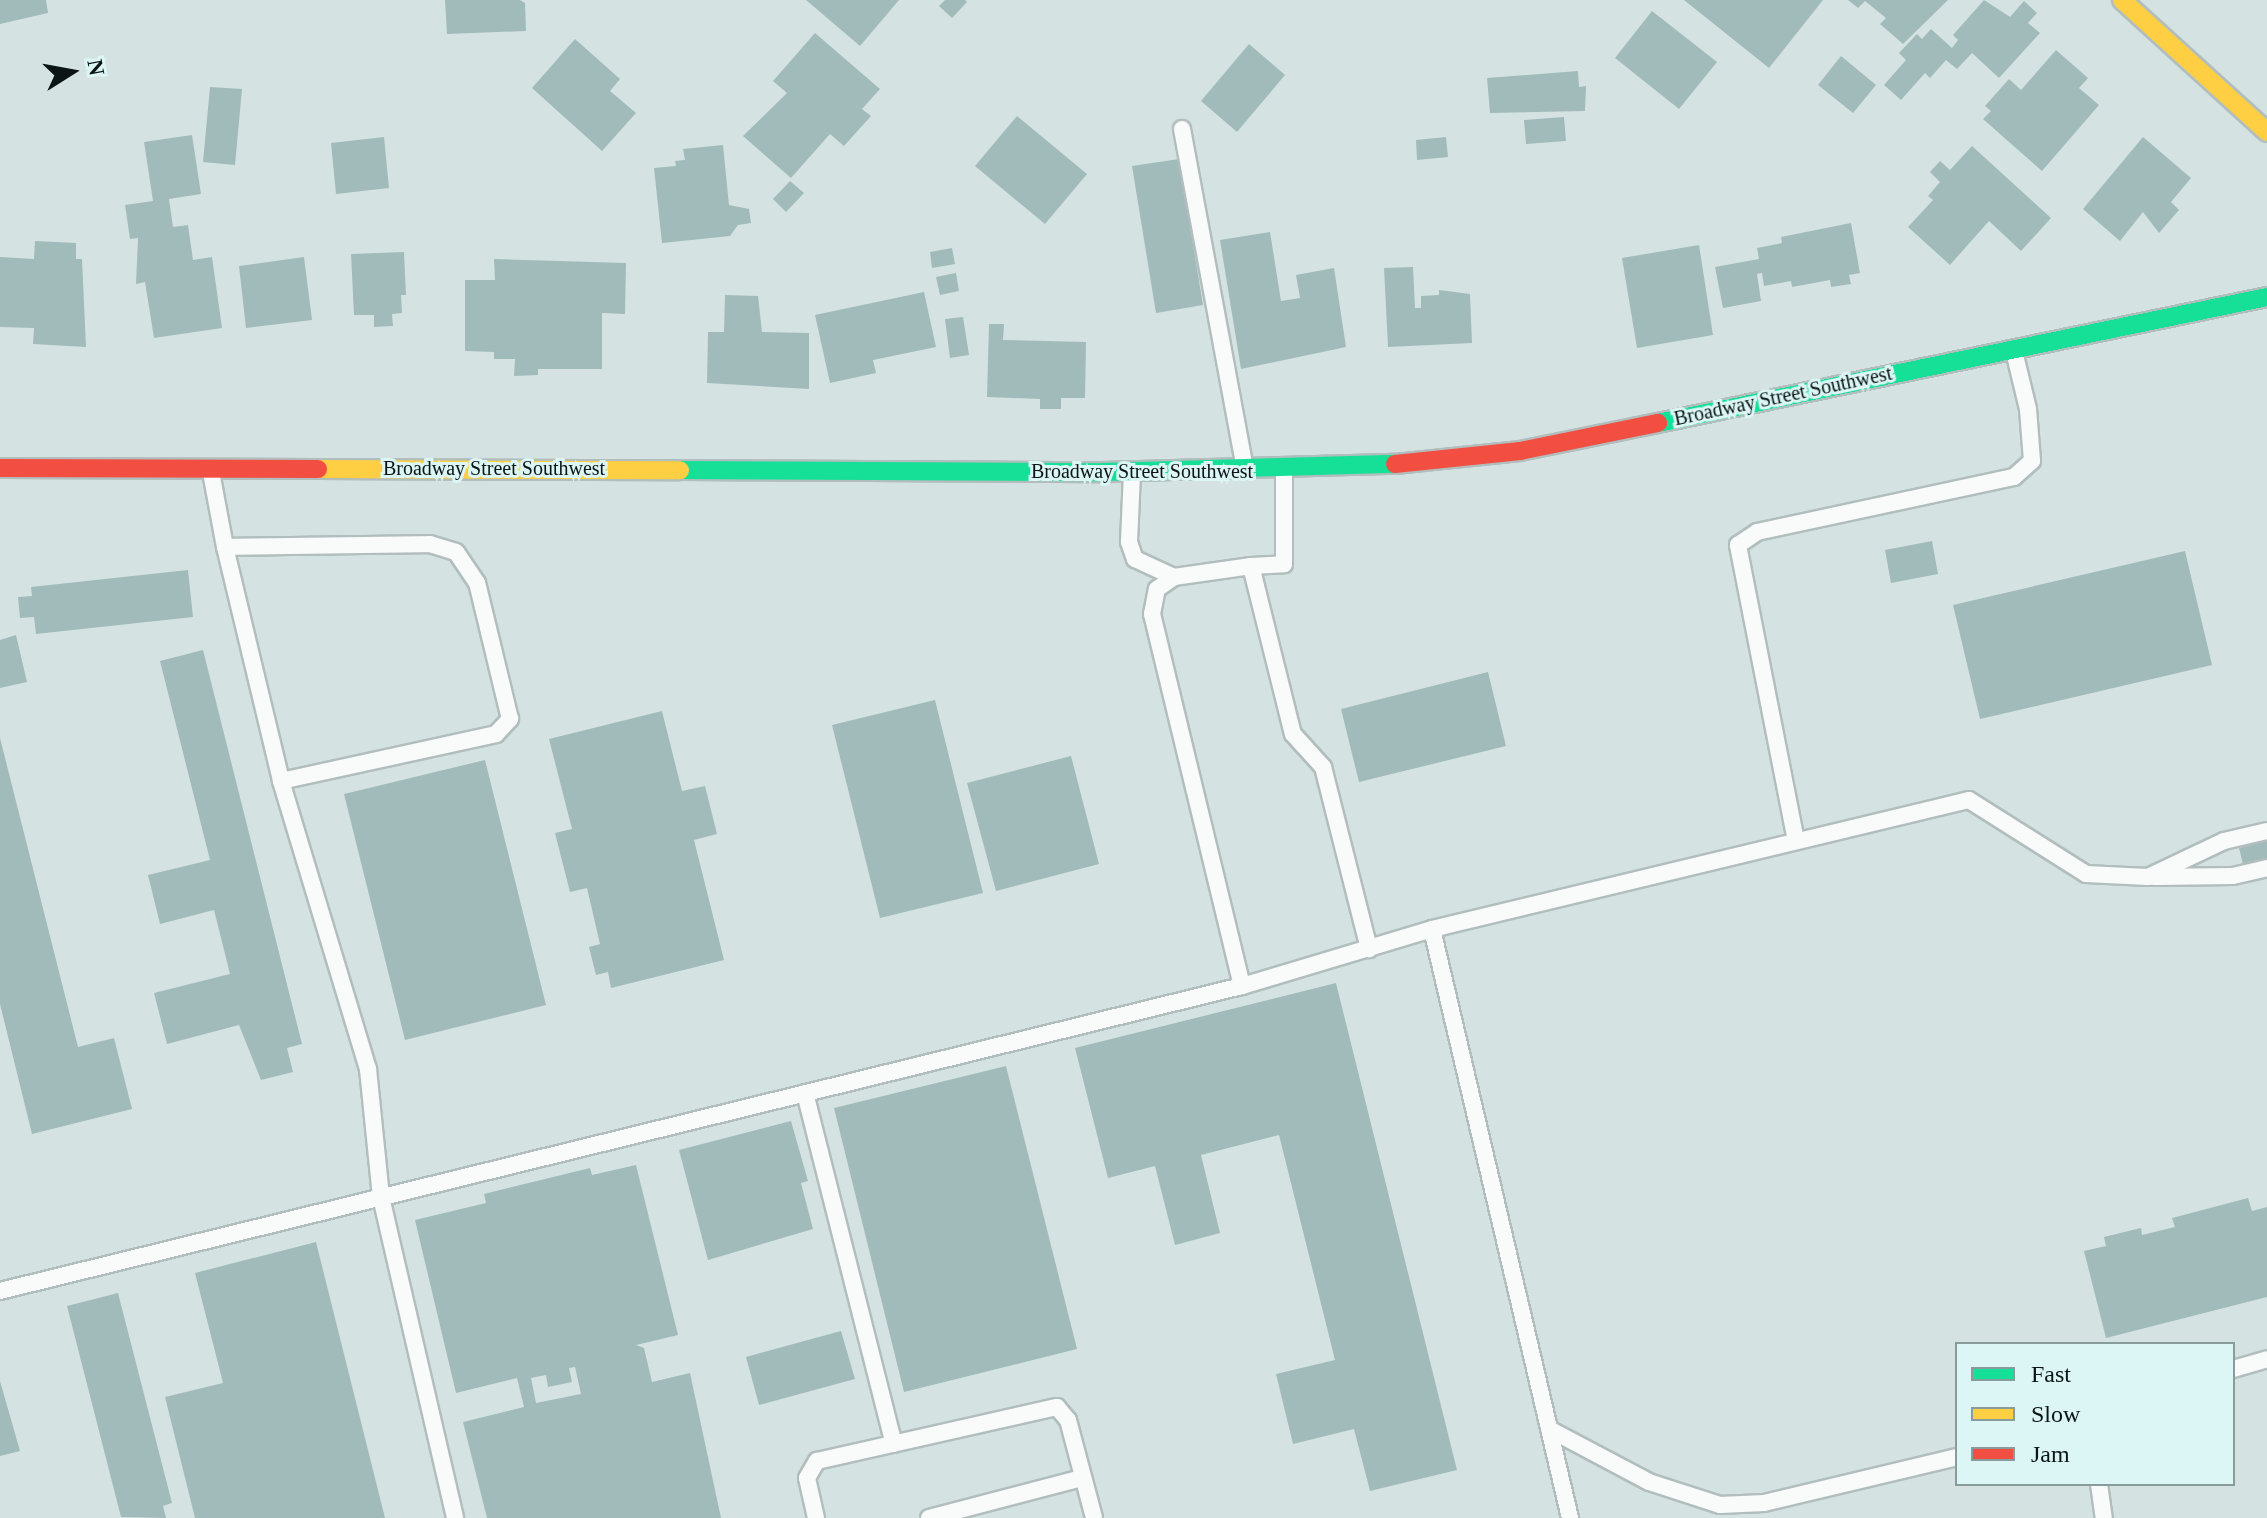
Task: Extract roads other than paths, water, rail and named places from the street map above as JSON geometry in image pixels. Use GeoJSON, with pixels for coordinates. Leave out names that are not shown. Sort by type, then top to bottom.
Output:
{"type":"FeatureCollection","features":[{"type":"Feature","properties":{"kind":"street"},"geometry":{"type":"LineString","coordinates":[[2122,0],[2267,132]]}},
{"type":"Feature","properties":{"kind":"street","name":"Broadway Street Southwest"},"geometry":{"type":"LineString","coordinates":[[0,468],[1284,470],[1520,451],[2267,297]]}},
{"type":"Feature","properties":{"kind":"lane"},"geometry":{"type":"LineString","coordinates":[[1182,129],[1245,471]]}},
{"type":"Feature","properties":{"kind":"lane"},"geometry":{"type":"LineString","coordinates":[[1796,841],[1738,545],[1757,532],[2014,477],[2032,461],[2028,409],[2014,349]]}},
{"type":"Feature","properties":{"kind":"lane"},"geometry":{"type":"LineString","coordinates":[[210,467],[225,547],[281,781],[368,1069],[381,1197],[455,1518]]}},
{"type":"Feature","properties":{"kind":"lane"},"geometry":{"type":"LineString","coordinates":[[1242,986],[1152,614],[1157,589],[1174,577],[1284,564],[1284,470]]}},
{"type":"Feature","properties":{"kind":"lane"},"geometry":{"type":"LineString","coordinates":[[1132,472],[1129,542],[1135,559],[1174,577]]}},
{"type":"Feature","properties":{"kind":"lane"},"geometry":{"type":"LineString","coordinates":[[225,547],[430,544],[456,552],[477,583],[510,719],[496,734],[281,781]]}},
{"type":"Feature","properties":{"kind":"lane"},"geometry":{"type":"LineString","coordinates":[[1251,566],[1293,734],[1323,767],[1369,949]]}},
{"type":"Feature","properties":{"kind":"lane"},"geometry":{"type":"LineString","coordinates":[[0,1291],[1242,986],[1432,929],[1969,800],[2086,874],[2233,876],[2267,868]]}},
{"type":"Feature","properties":{"kind":"lane"},"geometry":{"type":"LineString","coordinates":[[2148,877],[2224,841],[2267,831]]}},
{"type":"Feature","properties":{"kind":"lane"},"geometry":{"type":"LineString","coordinates":[[1432,929],[1570,1518]]}},
{"type":"Feature","properties":{"kind":"lane"},"geometry":{"type":"LineString","coordinates":[[805,1093],[894,1444]]}},
{"type":"Feature","properties":{"kind":"lane"},"geometry":{"type":"LineString","coordinates":[[2235,1368],[2267,1359]]}},
{"type":"Feature","properties":{"kind":"lane"},"geometry":{"type":"LineString","coordinates":[[816,1518],[807,1478],[817,1461],[1057,1407],[1068,1420],[1094,1518]]}},
{"type":"Feature","properties":{"kind":"lane"},"geometry":{"type":"LineString","coordinates":[[1549,1429],[1649,1482],[1720,1505],[1764,1503],[1955,1457]]}},
{"type":"Feature","properties":{"kind":"lane"},"geometry":{"type":"LineString","coordinates":[[929,1518],[1081,1478]]}},
{"type":"Feature","properties":{"kind":"lane"},"geometry":{"type":"LineString","coordinates":[[2099,1486],[2104,1518]]}}]}
